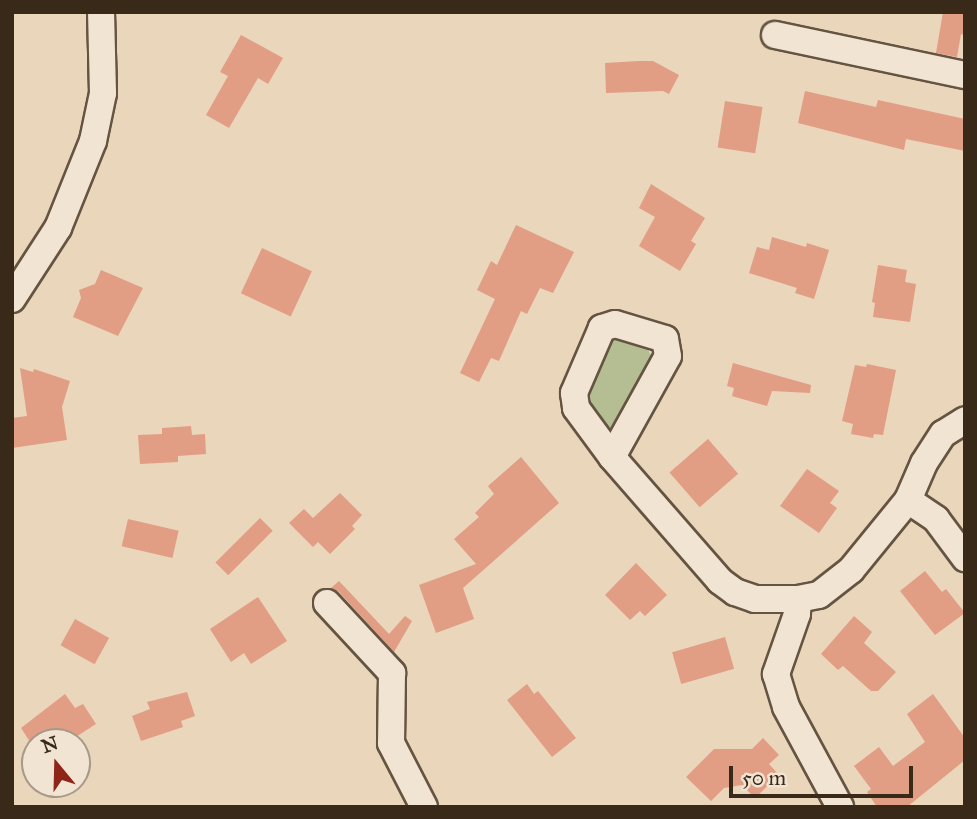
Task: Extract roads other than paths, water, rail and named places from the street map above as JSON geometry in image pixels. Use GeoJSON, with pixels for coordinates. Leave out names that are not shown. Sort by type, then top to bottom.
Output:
{"type":"FeatureCollection","features":[{"type":"Feature","properties":{"kind":"street"},"geometry":{"type":"LineString","coordinates":[[12,299],[58,228],[93,141],[103,93],[102,12]]}},
{"type":"Feature","properties":{"kind":"street"},"geometry":{"type":"LineString","coordinates":[[775,35],[965,75]]}},
{"type":"Feature","properties":{"kind":"street"},"geometry":{"type":"LineString","coordinates":[[612,457],[668,356],[664,339],[615,324],[603,328],[574,393],[576,408],[612,457],[720,582],[735,592],[755,599],[798,599],[819,595],[851,570],[908,500],[924,463],[943,434],[965,420]]}},
{"type":"Feature","properties":{"kind":"street"},"geometry":{"type":"LineString","coordinates":[[908,500],[936,519],[965,558]]}},
{"type":"Feature","properties":{"kind":"street"},"geometry":{"type":"LineString","coordinates":[[798,599],[797,614],[776,674],[786,707],[840,807]]}},
{"type":"Feature","properties":{"kind":"street"},"geometry":{"type":"LineString","coordinates":[[327,603],[392,673],[391,743],[424,807]]}}]}
